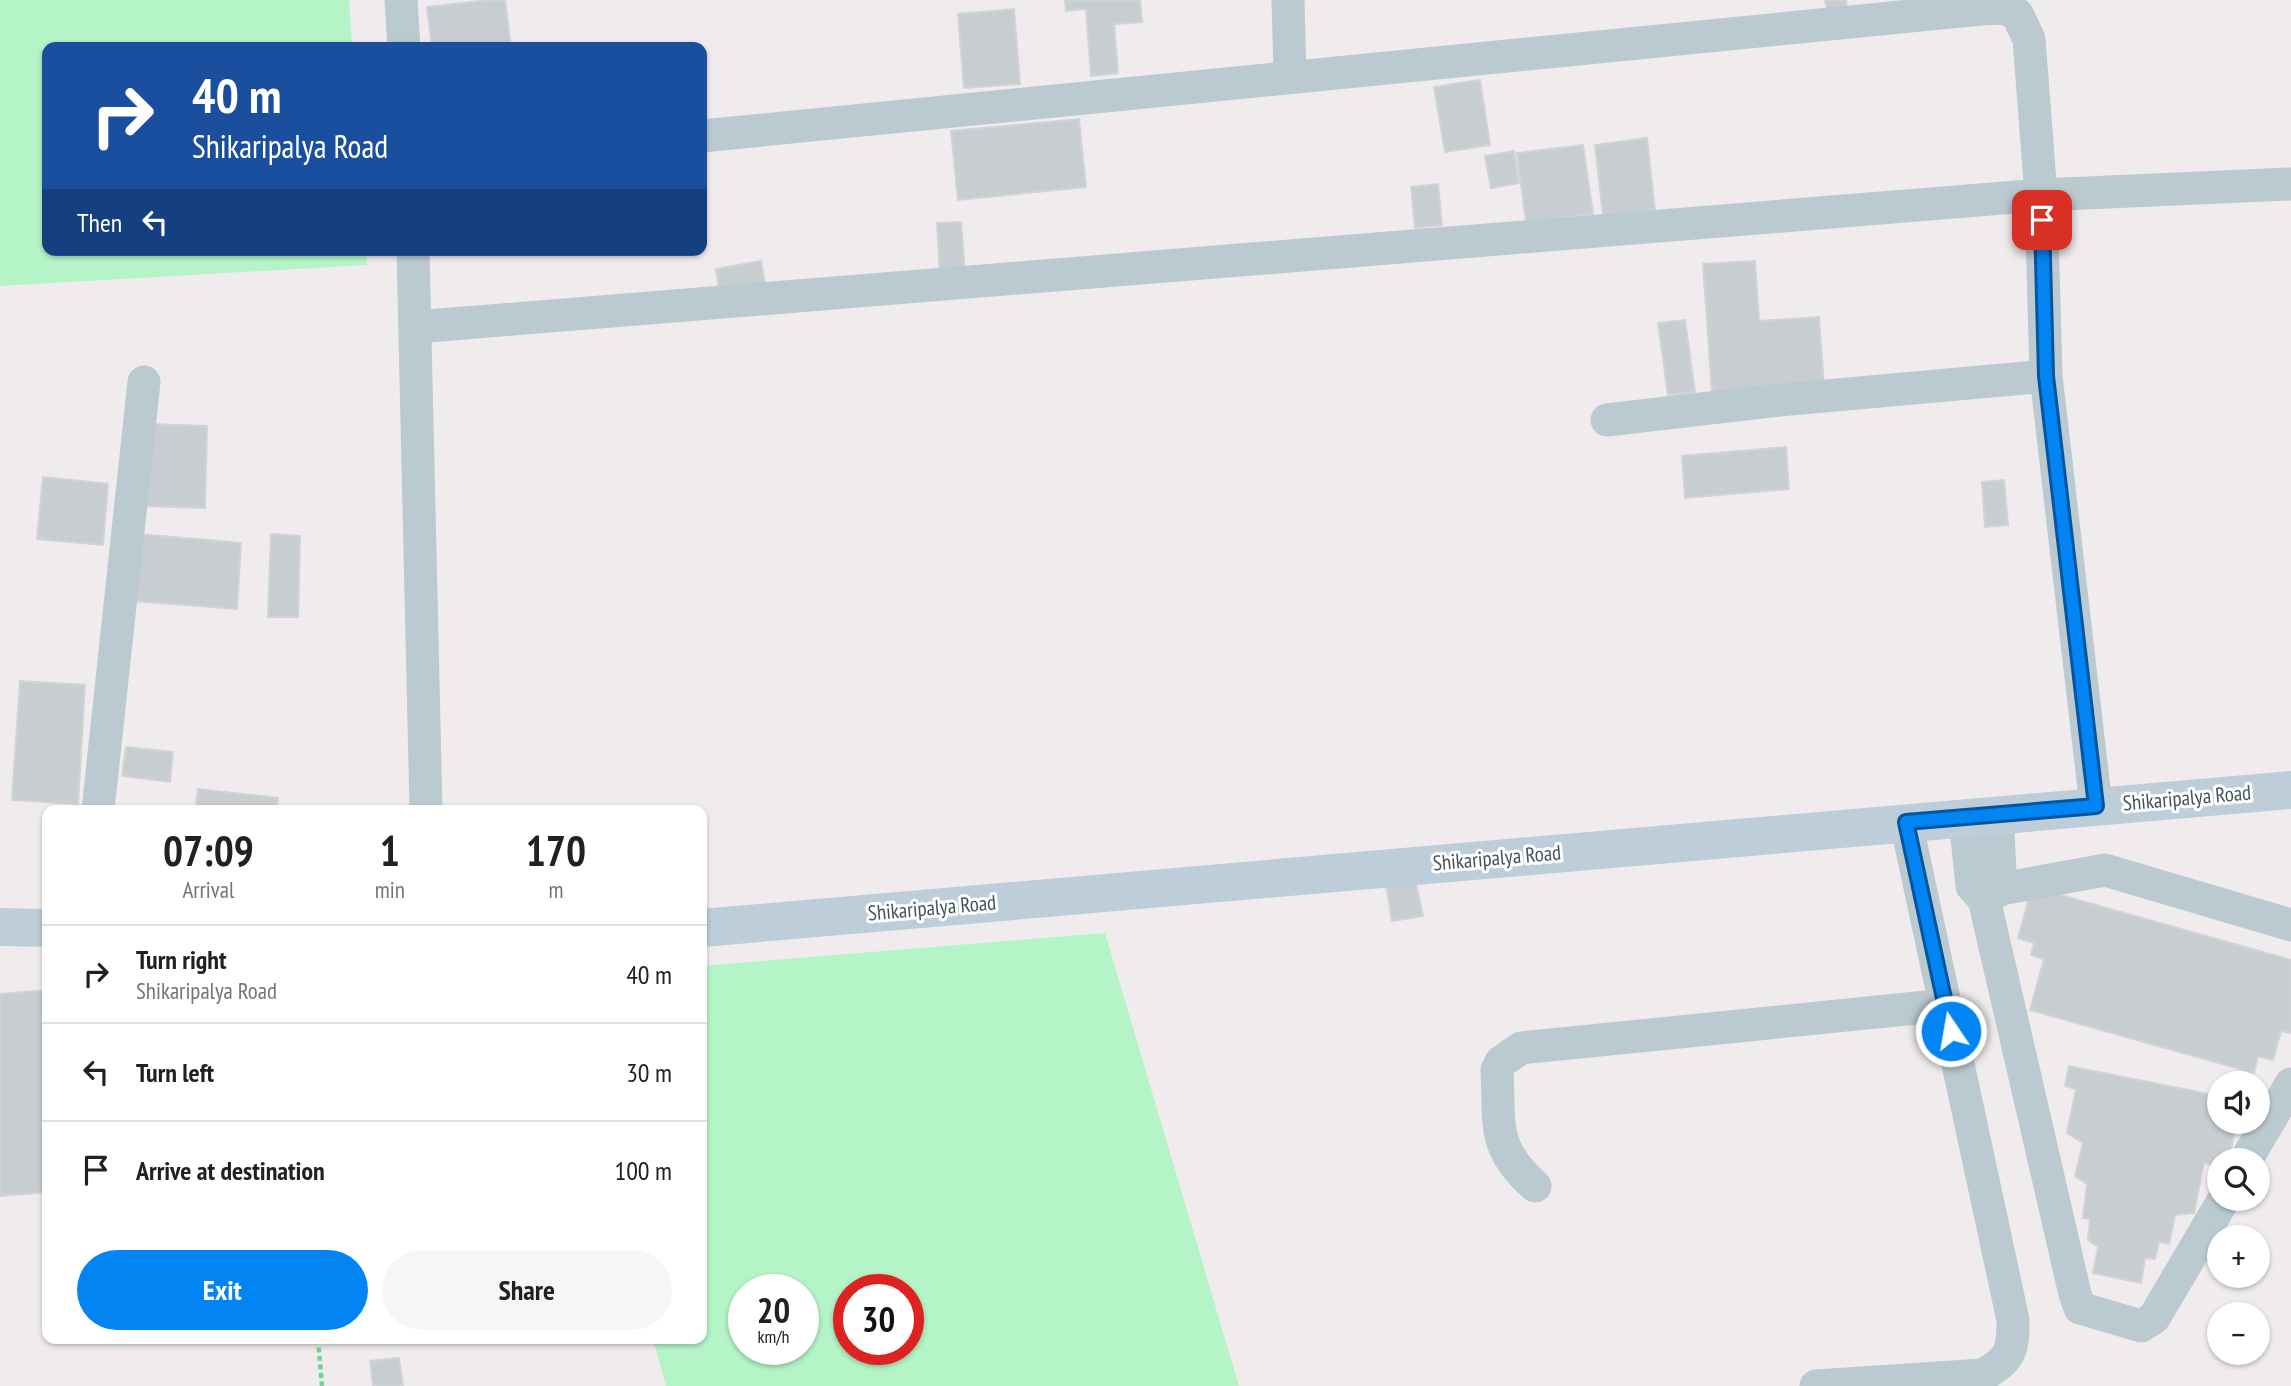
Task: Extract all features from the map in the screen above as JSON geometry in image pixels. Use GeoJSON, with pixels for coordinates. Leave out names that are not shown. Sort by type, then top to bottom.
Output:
{"type":"FeatureCollection","features":[{"type":"Feature","properties":{"kind":"street"},"geometry":{"type":"LineString","coordinates":[[401,0],[404,42]]}},
{"type":"Feature","properties":{"kind":"street"},"geometry":{"type":"LineString","coordinates":[[1288,0],[1290,76]]}},
{"type":"Feature","properties":{"kind":"street"},"geometry":{"type":"LineString","coordinates":[[707,135],[1981,9],[2004,8],[2017,14],[2029,39],[2041,194],[2046,376],[2096,806]]}},
{"type":"Feature","properties":{"kind":"street"},"geometry":{"type":"LineString","coordinates":[[415,327],[2041,194],[2289,184]]}},
{"type":"Feature","properties":{"kind":"street"},"geometry":{"type":"LineString","coordinates":[[413,256],[426,805]]}},
{"type":"Feature","properties":{"kind":"street"},"geometry":{"type":"LineString","coordinates":[[1607,420],[1770,401],[2046,376]]}},
{"type":"Feature","properties":{"kind":"street"},"geometry":{"type":"LineString","coordinates":[[99,805],[144,382]]}},
{"type":"Feature","properties":{"kind":"street","name":"Shikaripalya Road"},"geometry":{"type":"LineString","coordinates":[[707,928],[2291,790]]}},
{"type":"Feature","properties":{"kind":"street"},"geometry":{"type":"LineString","coordinates":[[1981,816],[1992,894],[2080,1308],[2141,1326],[2154,1318],[2217,1211]]}},
{"type":"Feature","properties":{"kind":"street"},"geometry":{"type":"LineString","coordinates":[[1816,1386],[1983,1375],[2002,1364],[2013,1348],[2013,1320],[1906,822]]}},
{"type":"Feature","properties":{"kind":"street"},"geometry":{"type":"LineString","coordinates":[[1992,894],[2105,870],[2291,925]]}},
{"type":"Feature","properties":{"kind":"street"},"geometry":{"type":"LineString","coordinates":[[0,927],[42,928]]}},
{"type":"Feature","properties":{"kind":"street"},"geometry":{"type":"LineString","coordinates":[[1535,1186],[1511,1161],[1501,1139],[1497,1070],[1501,1062],[1521,1048],[1946,1005]]}},
{"type":"Feature","properties":{"kind":"street"},"geometry":{"type":"LineString","coordinates":[[2253,1148],[2291,1084]]}},
{"type":"Feature","properties":{"kind":"path"},"geometry":{"type":"LineString","coordinates":[[318,1344],[322,1386]]}},
{"type":"Feature","properties":{"kind":"green space"},"geometry":{"type":"Polygon","coordinates":[[[0,0],[349,0],[352,42],[42,42],[42,256],[366,256],[367,265],[0,286],[0,0]]]}},
{"type":"Feature","properties":{"kind":"green space"},"geometry":{"type":"Polygon","coordinates":[[[1105,933],[1239,1386],[666,1386],[654,1344],[707,1344],[707,966],[1105,933]]]}},
{"type":"Feature","properties":{"kind":"building"},"geometry":{"type":"Polygon","coordinates":[[[505,0],[510,42],[431,42],[427,7],[505,0]]]}},
{"type":"Feature","properties":{"kind":"building"},"geometry":{"type":"Polygon","coordinates":[[[1065,0],[1140,0],[1142,22],[1114,24],[1118,73],[1091,76],[1086,9],[1066,11],[1065,0]]]}},
{"type":"Feature","properties":{"kind":"building"},"geometry":{"type":"Polygon","coordinates":[[[1825,0],[1846,0],[1847,10],[1828,13],[1825,0]]]}},
{"type":"Feature","properties":{"kind":"building"},"geometry":{"type":"Polygon","coordinates":[[[1014,9],[1020,84],[964,88],[958,14],[1014,9]]]}},
{"type":"Feature","properties":{"kind":"building"},"geometry":{"type":"Polygon","coordinates":[[[1480,80],[1490,145],[1445,152],[1434,87],[1480,80]]]}},
{"type":"Feature","properties":{"kind":"building"},"geometry":{"type":"Polygon","coordinates":[[[1079,119],[1086,187],[958,200],[951,131],[1079,119]]]}},
{"type":"Feature","properties":{"kind":"building"},"geometry":{"type":"Polygon","coordinates":[[[1647,138],[1655,210],[1603,216],[1595,145],[1647,138]]]}},
{"type":"Feature","properties":{"kind":"building"},"geometry":{"type":"Polygon","coordinates":[[[1583,145],[1593,214],[1526,222],[1517,153],[1583,145]]]}},
{"type":"Feature","properties":{"kind":"building"},"geometry":{"type":"Polygon","coordinates":[[[1514,151],[1519,183],[1491,188],[1485,156],[1514,151]]]}},
{"type":"Feature","properties":{"kind":"building"},"geometry":{"type":"Polygon","coordinates":[[[1438,184],[1442,225],[1415,228],[1411,187],[1438,184]]]}},
{"type":"Feature","properties":{"kind":"building"},"geometry":{"type":"Polygon","coordinates":[[[961,222],[965,273],[940,275],[937,223],[961,222]]]}},
{"type":"Feature","properties":{"kind":"building"},"geometry":{"type":"Polygon","coordinates":[[[761,261],[765,284],[719,290],[716,269],[761,261]]]}},
{"type":"Feature","properties":{"kind":"building"},"geometry":{"type":"Polygon","coordinates":[[[1755,261],[1759,321],[1819,317],[1824,386],[1712,393],[1703,264],[1755,261]]]}},
{"type":"Feature","properties":{"kind":"building"},"geometry":{"type":"Polygon","coordinates":[[[1685,320],[1695,392],[1668,395],[1658,323],[1685,320]]]}},
{"type":"Feature","properties":{"kind":"building"},"geometry":{"type":"Polygon","coordinates":[[[147,424],[207,426],[205,508],[144,506],[147,424]]]}},
{"type":"Feature","properties":{"kind":"building"},"geometry":{"type":"Polygon","coordinates":[[[1786,447],[1789,489],[1685,498],[1682,456],[1786,447]]]}},
{"type":"Feature","properties":{"kind":"building"},"geometry":{"type":"Polygon","coordinates":[[[43,477],[108,484],[103,545],[37,539],[43,477]]]}},
{"type":"Feature","properties":{"kind":"building"},"geometry":{"type":"Polygon","coordinates":[[[2004,480],[2008,525],[1985,527],[1982,482],[2004,480]]]}},
{"type":"Feature","properties":{"kind":"building"},"geometry":{"type":"Polygon","coordinates":[[[139,534],[241,543],[237,609],[134,601],[139,534]]]}},
{"type":"Feature","properties":{"kind":"building"},"geometry":{"type":"Polygon","coordinates":[[[271,534],[300,536],[298,617],[268,617],[271,534]]]}},
{"type":"Feature","properties":{"kind":"building"},"geometry":{"type":"Polygon","coordinates":[[[20,681],[85,685],[78,804],[12,800],[20,681]]]}},
{"type":"Feature","properties":{"kind":"building"},"geometry":{"type":"Polygon","coordinates":[[[126,747],[173,752],[170,782],[122,776],[126,747]]]}},
{"type":"Feature","properties":{"kind":"building"},"geometry":{"type":"Polygon","coordinates":[[[198,789],[278,798],[277,805],[196,805],[198,789]]]}},
{"type":"Feature","properties":{"kind":"building"},"geometry":{"type":"Polygon","coordinates":[[[1415,878],[1423,916],[1392,921],[1386,884],[1415,878]]]}},
{"type":"Feature","properties":{"kind":"building"},"geometry":{"type":"Polygon","coordinates":[[[2032,887],[2291,960],[2291,1033],[2281,1031],[2273,1060],[2258,1056],[2254,1071],[2247,1071],[2030,1010],[2044,959],[2031,955],[2034,943],[2018,938],[2032,887]]]}},
{"type":"Feature","properties":{"kind":"building"},"geometry":{"type":"Polygon","coordinates":[[[42,990],[42,1192],[0,1196],[0,994],[42,990]]]}},
{"type":"Feature","properties":{"kind":"building"},"geometry":{"type":"Polygon","coordinates":[[[2069,1066],[2207,1094],[2207,1134],[2234,1134],[2231,1148],[2207,1148],[2207,1164],[2204,1163],[2194,1213],[2175,1215],[2169,1244],[2159,1242],[2155,1259],[2145,1258],[2141,1283],[2093,1273],[2098,1247],[2088,1240],[2090,1219],[2083,1218],[2087,1184],[2075,1176],[2083,1143],[2067,1133],[2076,1089],[2065,1086],[2069,1066]]]}},
{"type":"Feature","properties":{"kind":"building"},"geometry":{"type":"Polygon","coordinates":[[[399,1358],[403,1386],[373,1386],[370,1361],[399,1358]]]}},
{"type":"Feature","properties":{"kind":"route"},"geometry":{"type":"LineString","coordinates":[[1951,1031],[1906,822],[2096,806],[2046,376],[2042,220]]}}]}
